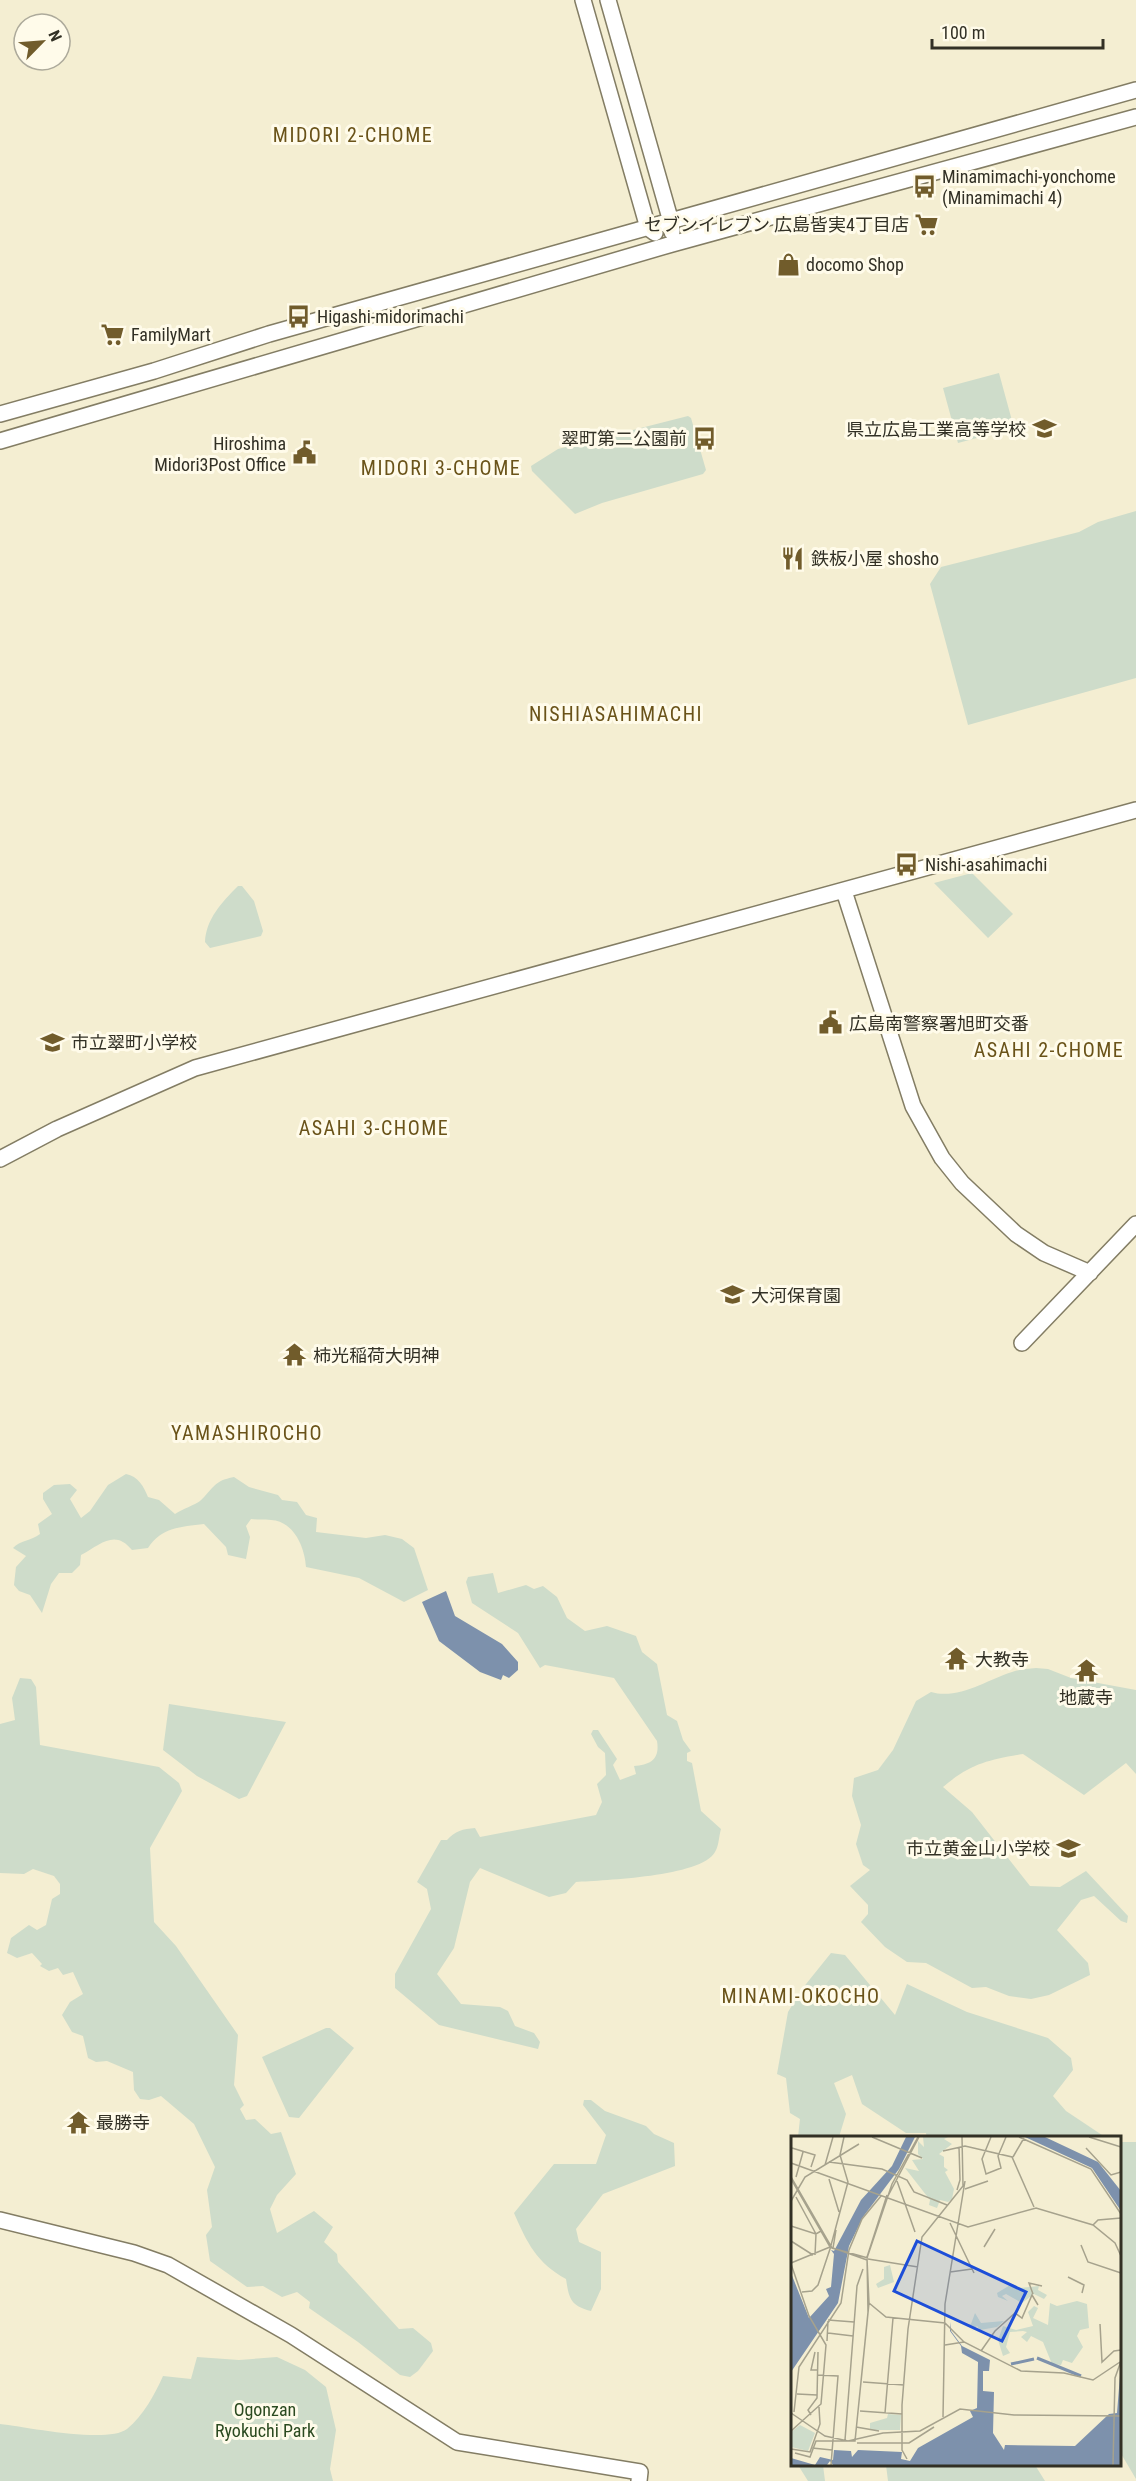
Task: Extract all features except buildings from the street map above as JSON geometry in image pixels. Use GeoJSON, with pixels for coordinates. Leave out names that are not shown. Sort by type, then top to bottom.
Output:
{"type":"FeatureCollection","features":[{"type":"Feature","properties":{"kind":"street"},"geometry":{"type":"LineString","coordinates":[[583,0],[648,228],[672,244]]}},
{"type":"Feature","properties":{"kind":"street"},"geometry":{"type":"LineString","coordinates":[[609,0],[671,222],[672,244]]}},
{"type":"Feature","properties":{"kind":"street"},"geometry":{"type":"LineString","coordinates":[[0,414],[154,371],[280,331],[1136,90]]}},
{"type":"Feature","properties":{"kind":"street"},"geometry":{"type":"LineString","coordinates":[[0,441],[672,244],[1136,117]]}},
{"type":"Feature","properties":{"kind":"street"},"geometry":{"type":"LineString","coordinates":[[0,1159],[57,1129],[195,1068],[1136,810]]}},
{"type":"Feature","properties":{"kind":"street"},"geometry":{"type":"LineString","coordinates":[[844,891],[913,1106],[942,1158],[962,1183],[1016,1234],[1044,1253],[1090,1273]]}},
{"type":"Feature","properties":{"kind":"street"},"geometry":{"type":"LineString","coordinates":[[1022,1343],[1136,1224]]}},
{"type":"Feature","properties":{"kind":"street"},"geometry":{"type":"LineString","coordinates":[[0,2220],[134,2253],[168,2265],[291,2335],[457,2442],[640,2472],[639,2481]]}},
{"type":"Feature","properties":{"kind":"green space"},"geometry":{"type":"Polygon","coordinates":[[[999,373],[1014,428],[958,443],[943,388],[999,373]]]}},
{"type":"Feature","properties":{"kind":"green space"},"geometry":{"type":"Polygon","coordinates":[[[688,416],[691,418],[706,470],[703,474],[602,503],[575,514],[532,471],[531,466],[558,449],[688,416]]]}},
{"type":"Feature","properties":{"kind":"green space"},"geometry":{"type":"Polygon","coordinates":[[[1136,511],[1136,678],[968,725],[930,584],[941,567],[1079,532],[1098,522],[1136,511]]]}},
{"type":"Feature","properties":{"kind":"green space"},"geometry":{"type":"Polygon","coordinates":[[[972,873],[1013,914],[988,938],[934,883],[972,873]]]}},
{"type":"Feature","properties":{"kind":"green space"},"geometry":{"type":"Polygon","coordinates":[[[238,886],[242,886],[254,901],[263,931],[261,936],[210,948],[205,942],[208,926],[221,905],[238,886]]]}},
{"type":"Feature","properties":{"kind":"green space"},"geometry":{"type":"Polygon","coordinates":[[[126,1474],[137,1480],[148,1497],[159,1500],[175,1514],[200,1501],[218,1483],[234,1477],[249,1487],[278,1495],[282,1500],[297,1502],[306,1515],[317,1518],[316,1532],[366,1538],[385,1535],[402,1539],[414,1548],[428,1590],[404,1602],[359,1578],[306,1567],[301,1544],[292,1530],[279,1522],[251,1519],[246,1526],[250,1537],[246,1559],[228,1555],[226,1547],[204,1524],[172,1529],[159,1536],[148,1548],[132,1550],[120,1540],[114,1539],[101,1543],[81,1555],[80,1565],[72,1573],[59,1573],[51,1584],[42,1613],[30,1595],[19,1591],[14,1585],[16,1567],[26,1556],[13,1548],[40,1534],[38,1524],[52,1514],[43,1499],[43,1493],[54,1485],[70,1484],[77,1490],[70,1499],[81,1518],[90,1511],[108,1485],[126,1474]]]}},
{"type":"Feature","properties":{"kind":"green space"},"geometry":{"type":"Polygon","coordinates":[[[493,1573],[498,1593],[526,1585],[534,1589],[543,1586],[557,1597],[567,1618],[585,1631],[607,1626],[636,1636],[642,1652],[657,1664],[667,1715],[677,1721],[683,1740],[691,1751],[687,1753],[687,1761],[692,1763],[701,1811],[721,1829],[715,1852],[706,1860],[691,1867],[651,1876],[576,1882],[566,1893],[549,1897],[480,1868],[470,1882],[454,1948],[437,1974],[461,2004],[500,2007],[508,2011],[515,2026],[534,2033],[540,2042],[538,2049],[439,2025],[395,1988],[395,1974],[431,1909],[427,1889],[417,1882],[441,1840],[447,1840],[460,1831],[475,1828],[480,1837],[596,1815],[602,1802],[597,1784],[606,1775],[605,1753],[598,1747],[591,1734],[593,1730],[598,1730],[617,1759],[613,1765],[620,1780],[636,1774],[634,1766],[653,1760],[658,1747],[657,1741],[614,1678],[545,1665],[540,1668],[518,1633],[472,1603],[466,1582],[468,1577],[493,1573]]]}},
{"type":"Feature","properties":{"kind":"green space"},"geometry":{"type":"Polygon","coordinates":[[[1048,1669],[1071,1678],[1136,1690],[1136,1774],[1126,1763],[1084,1795],[1023,1754],[980,1764],[962,1773],[943,1787],[972,1812],[1030,1886],[1060,1887],[1086,1871],[1128,1916],[1127,1923],[1121,1921],[1094,1896],[1081,1900],[1057,1930],[1088,1963],[1090,1975],[1049,1995],[1031,1999],[1009,1996],[986,1987],[972,1988],[926,1963],[907,1962],[885,1947],[861,1922],[868,1914],[868,1905],[850,1886],[870,1870],[863,1865],[856,1844],[861,1825],[852,1796],[854,1778],[878,1770],[893,1750],[916,1701],[931,1692],[941,1694],[962,1691],[1015,1671],[1048,1669]]]}},
{"type":"Feature","properties":{"kind":"green space"},"geometry":{"type":"Polygon","coordinates":[[[20,1678],[31,1679],[36,1687],[40,1745],[159,1767],[179,1783],[182,1791],[150,1848],[154,1922],[176,1946],[238,2035],[234,2085],[244,2105],[240,2109],[246,2120],[255,2119],[271,2134],[281,2132],[296,2174],[277,2195],[270,2209],[277,2233],[314,2211],[333,2227],[324,2242],[337,2254],[338,2262],[399,2329],[413,2328],[431,2343],[433,2351],[418,2371],[410,2377],[400,2375],[309,2308],[310,2302],[297,2292],[282,2297],[263,2286],[247,2287],[210,2261],[206,2235],[212,2227],[207,2190],[215,2167],[194,2124],[161,2096],[149,2100],[140,2099],[134,2090],[133,2072],[107,2061],[96,2062],[88,2058],[83,2036],[72,2032],[62,2015],[70,2002],[83,1994],[73,1972],[63,1975],[58,1968],[49,1971],[40,1966],[42,1964],[32,1953],[17,1958],[7,1953],[11,1938],[29,1925],[37,1930],[46,1925],[52,1899],[60,1894],[60,1884],[54,1876],[33,1869],[24,1874],[0,1873],[0,1724],[15,1720],[12,1698],[20,1678]]]}},
{"type":"Feature","properties":{"kind":"green space"},"geometry":{"type":"Polygon","coordinates":[[[169,1704],[286,1722],[247,1796],[239,1799],[197,1776],[163,1750],[169,1704]]]}},
{"type":"Feature","properties":{"kind":"green space"},"geometry":{"type":"Polygon","coordinates":[[[831,1953],[845,1955],[895,2015],[907,1984],[967,2012],[1048,2038],[1071,2058],[1073,2070],[1053,2096],[1066,2111],[1104,2136],[927,2136],[926,2133],[906,2133],[862,2104],[852,2075],[834,2083],[846,2114],[839,2136],[798,2136],[800,2119],[790,2113],[786,2078],[777,2074],[788,2012],[802,1989],[831,1953]]]}},
{"type":"Feature","properties":{"kind":"green space"},"geometry":{"type":"Polygon","coordinates":[[[330,2028],[354,2048],[299,2118],[289,2117],[262,2057],[330,2028]]]}},
{"type":"Feature","properties":{"kind":"green space"},"geometry":{"type":"Polygon","coordinates":[[[584,2100],[591,2100],[605,2111],[646,2126],[654,2134],[674,2143],[675,2166],[603,2194],[576,2229],[579,2242],[601,2252],[601,2289],[591,2311],[579,2307],[572,2301],[566,2279],[540,2259],[514,2213],[554,2164],[596,2164],[606,2135],[583,2105],[584,2100]]]}},
{"type":"Feature","properties":{"kind":"green space"},"geometry":{"type":"Polygon","coordinates":[[[1121,2142],[1136,2142],[1136,2479],[1121,2454],[1121,2142]]]}},
{"type":"Feature","properties":{"kind":"green space","name":"Ogonzan Ryokuchi Park"},"geometry":{"type":"Polygon","coordinates":[[[197,2357],[239,2360],[277,2357],[305,2370],[326,2387],[336,2430],[330,2469],[333,2481],[0,2481],[0,2424],[85,2435],[117,2433],[127,2429],[138,2418],[163,2376],[191,2379],[197,2357]]]}},
{"type":"Feature","properties":{"kind":"green space"},"geometry":{"type":"Polygon","coordinates":[[[799,2466],[823,2466],[825,2481],[808,2481],[799,2466]]]}},
{"type":"Feature","properties":{"kind":"green space"},"geometry":{"type":"Polygon","coordinates":[[[886,2466],[1036,2466],[1045,2481],[888,2481],[886,2466]]]}},
{"type":"Feature","properties":{"kind":"water"},"geometry":{"type":"Polygon","coordinates":[[[446,1591],[455,1616],[502,1644],[518,1662],[518,1670],[509,1678],[503,1675],[501,1680],[480,1672],[439,1641],[422,1602],[446,1591]]]}},
{"type":"Feature","properties":{"kind":"place","name":"Minamimachi-yonchome (Minamimachi 4)"},"geometry":{"type":"Point","coordinates":[924,186]}},
{"type":"Feature","properties":{"kind":"place","name":"セブンイレブン 広島皆実4丁目店"},"geometry":{"type":"Point","coordinates":[927,224]}},
{"type":"Feature","properties":{"kind":"place","name":"docomo Shop"},"geometry":{"type":"Point","coordinates":[788,264]}},
{"type":"Feature","properties":{"kind":"place","name":"Higashi-midorimachi"},"geometry":{"type":"Point","coordinates":[299,316]}},
{"type":"Feature","properties":{"kind":"place","name":"FamilyMart"},"geometry":{"type":"Point","coordinates":[113,334]}},
{"type":"Feature","properties":{"kind":"place","name":"県立広島工業高等学校"},"geometry":{"type":"Point","coordinates":[1044,429]}},
{"type":"Feature","properties":{"kind":"place","name":"翠町第二公園前"},"geometry":{"type":"Point","coordinates":[705,438]}},
{"type":"Feature","properties":{"kind":"place","name":"Hiroshima Midori3Post Office"},"geometry":{"type":"Point","coordinates":[304,453]}},
{"type":"Feature","properties":{"kind":"place","name":"鉄板小屋 shosho"},"geometry":{"type":"Point","coordinates":[793,558]}},
{"type":"Feature","properties":{"kind":"place","name":"Nishi-asahimachi"},"geometry":{"type":"Point","coordinates":[907,864]}},
{"type":"Feature","properties":{"kind":"place","name":"広島南警察署旭町交番"},"geometry":{"type":"Point","coordinates":[831,1023]}},
{"type":"Feature","properties":{"kind":"place","name":"市立翠町小学校"},"geometry":{"type":"Point","coordinates":[53,1042]}},
{"type":"Feature","properties":{"kind":"place","name":"大河保育園"},"geometry":{"type":"Point","coordinates":[733,1295]}},
{"type":"Feature","properties":{"kind":"place","name":"柿光稲荷大明神"},"geometry":{"type":"Point","coordinates":[295,1355]}},
{"type":"Feature","properties":{"kind":"place","name":"大教寺"},"geometry":{"type":"Point","coordinates":[957,1659]}},
{"type":"Feature","properties":{"kind":"place","name":"地蔵寺"},"geometry":{"type":"Point","coordinates":[1086,1671]}},
{"type":"Feature","properties":{"kind":"place","name":"市立黄金山小学校"},"geometry":{"type":"Point","coordinates":[1068,1848]}},
{"type":"Feature","properties":{"kind":"place","name":"最勝寺"},"geometry":{"type":"Point","coordinates":[78,2122]}},
{"type":"Feature","properties":{"kind":"district","name":"MIDORI 2-CHOME"},"geometry":{"type":"Point","coordinates":[353,135]}},
{"type":"Feature","properties":{"kind":"district","name":"MIDORI 3-CHOME"},"geometry":{"type":"Point","coordinates":[441,468]}},
{"type":"Feature","properties":{"kind":"district","name":"NISHIASAHIMACHI"},"geometry":{"type":"Point","coordinates":[616,714]}},
{"type":"Feature","properties":{"kind":"district","name":"ASAHI 2-CHOME"},"geometry":{"type":"Point","coordinates":[1049,1050]}},
{"type":"Feature","properties":{"kind":"district","name":"ASAHI 3-CHOME"},"geometry":{"type":"Point","coordinates":[374,1128]}},
{"type":"Feature","properties":{"kind":"district","name":"YAMASHIROCHO"},"geometry":{"type":"Point","coordinates":[247,1433]}},
{"type":"Feature","properties":{"kind":"district","name":"MINAMI-OKOCHO"},"geometry":{"type":"Point","coordinates":[801,1996]}}]}
